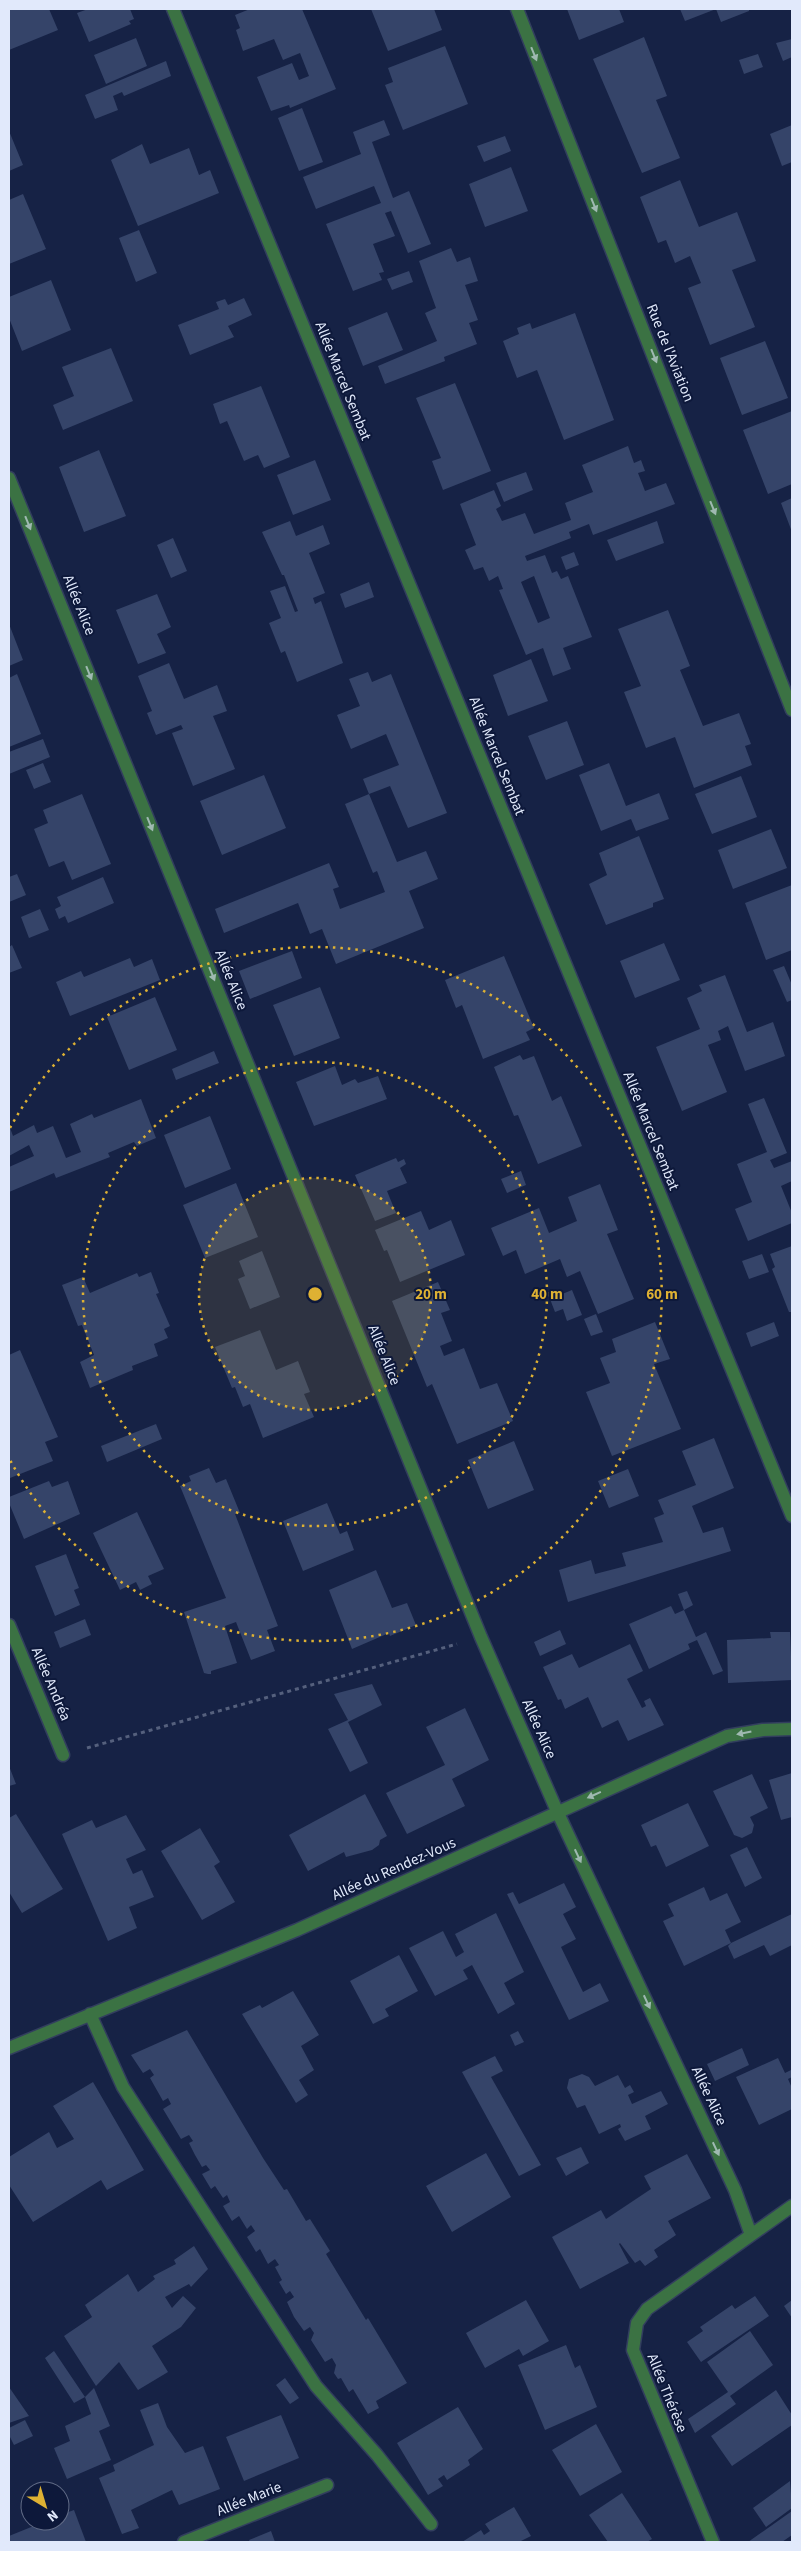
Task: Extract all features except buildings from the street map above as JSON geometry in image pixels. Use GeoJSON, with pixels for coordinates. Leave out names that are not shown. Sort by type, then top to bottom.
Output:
{"type":"FeatureCollection","features":[{"type":"Feature","properties":{"kind":"street","name":"Allée Marcel Sembat"},"geometry":{"type":"LineString","coordinates":[[173,9],[792,1516]]}},
{"type":"Feature","properties":{"kind":"street","name":"Rue de l'Aviation"},"geometry":{"type":"LineString","coordinates":[[517,9],[792,710]]}},
{"type":"Feature","properties":{"kind":"street","name":"Allée Alice"},"geometry":{"type":"LineString","coordinates":[[9,478],[481,1637],[557,1812],[736,2190],[751,2235]]}},
{"type":"Feature","properties":{"kind":"street","name":"Allée Andréa"},"geometry":{"type":"LineString","coordinates":[[9,1625],[63,1756]]}},
{"type":"Feature","properties":{"kind":"street","name":"Allée du Rendez-Vous"},"geometry":{"type":"LineString","coordinates":[[9,2048],[297,1930],[426,1874],[557,1812],[727,1736],[763,1730],[792,1729]]}},
{"type":"Feature","properties":{"kind":"street"},"geometry":{"type":"LineString","coordinates":[[90,2014],[123,2087],[316,2386],[377,2454],[432,2524]]}},
{"type":"Feature","properties":{"kind":"street","name":"Allée Thérèse"},"geometry":{"type":"LineString","coordinates":[[713,2542],[632,2350],[637,2323],[647,2309],[792,2206]]}},
{"type":"Feature","properties":{"kind":"street","name":"Allée Marie"},"geometry":{"type":"LineString","coordinates":[[184,2542],[327,2486]]}},
{"type":"Feature","properties":{"kind":"path"},"geometry":{"type":"LineString","coordinates":[[63,1756],[481,1637]]}}]}
